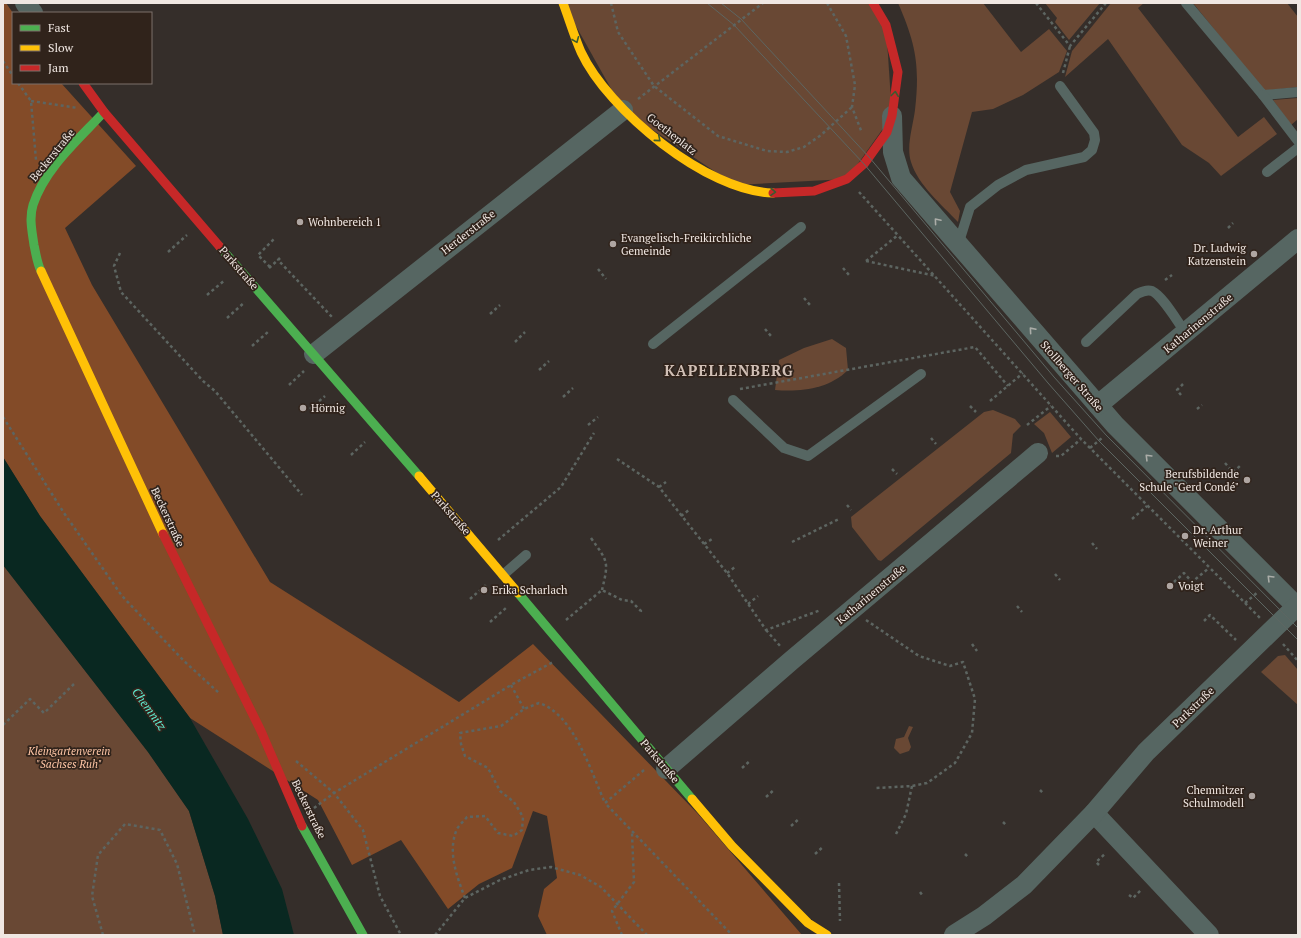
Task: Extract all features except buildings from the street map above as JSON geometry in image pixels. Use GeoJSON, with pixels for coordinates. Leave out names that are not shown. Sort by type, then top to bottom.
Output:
{"type":"FeatureCollection","features":[{"type":"Feature","properties":{"kind":"street"},"geometry":{"type":"LineString","coordinates":[[25,3],[32,12]]}},
{"type":"Feature","properties":{"kind":"street","name":"Goetheplatz"},"geometry":{"type":"LineString","coordinates":[[563,3],[581,52],[593,72],[623,110],[683,160],[716,178],[735,185],[771,193],[814,191],[847,179],[864,164],[887,132],[892,116],[898,72],[886,25],[873,3]]}},
{"type":"Feature","properties":{"kind":"street","name":"Parkstraße"},"geometry":{"type":"LineString","coordinates":[[84,84],[104,112],[570,653],[732,846],[808,923],[827,935]]}},
{"type":"Feature","properties":{"kind":"street","name":"Herderstraße"},"geometry":{"type":"LineString","coordinates":[[314,354],[623,110]]}},
{"type":"Feature","properties":{"kind":"street","name":"Beckerstraße"},"geometry":{"type":"LineString","coordinates":[[104,112],[57,165],[38,190],[31,218],[38,264],[176,563],[261,732],[298,821],[363,935]]}},
{"type":"Feature","properties":{"kind":"street","name":"Stollberger Straße"},"geometry":{"type":"LineString","coordinates":[[892,116],[893,152],[901,178],[958,246],[1098,405],[1297,607]]}},
{"type":"Feature","properties":{"kind":"street","name":"Katharinenstraße"},"geometry":{"type":"LineString","coordinates":[[1098,405],[1298,239]]}},
{"type":"Feature","properties":{"kind":"street","name":"Katharinenstraße"},"geometry":{"type":"LineString","coordinates":[[662,764],[792,660],[1038,453]]}},
{"type":"Feature","properties":{"kind":"street","name":"Parkstraße"},"geometry":{"type":"LineString","coordinates":[[954,935],[984,916],[1024,885],[1094,813],[1146,752],[1297,607]]}},
{"type":"Feature","properties":{"kind":"street"},"geometry":{"type":"LineString","coordinates":[[1094,813],[1209,935]]}},
{"type":"Feature","properties":{"kind":"lane"},"geometry":{"type":"LineString","coordinates":[[1186,3],[1263,95],[1298,141]]}},
{"type":"Feature","properties":{"kind":"lane"},"geometry":{"type":"LineString","coordinates":[[958,246],[970,207],[998,185],[1026,170],[1084,157],[1092,150],[1095,140],[1094,133],[1060,86]]}},
{"type":"Feature","properties":{"kind":"lane"},"geometry":{"type":"LineString","coordinates":[[1263,95],[1298,92]]}},
{"type":"Feature","properties":{"kind":"lane"},"geometry":{"type":"LineString","coordinates":[[1267,172],[1298,148]]}},
{"type":"Feature","properties":{"kind":"lane"},"geometry":{"type":"LineString","coordinates":[[653,344],[801,227]]}},
{"type":"Feature","properties":{"kind":"lane"},"geometry":{"type":"LineString","coordinates":[[1086,342],[1137,294],[1146,290],[1152,291],[1159,298],[1186,333]]}},
{"type":"Feature","properties":{"kind":"lane"},"geometry":{"type":"LineString","coordinates":[[733,400],[784,448],[808,456],[921,374]]}},
{"type":"Feature","properties":{"kind":"lane"},"geometry":{"type":"LineString","coordinates":[[503,575],[526,555]]}},
{"type":"Feature","properties":{"kind":"path"},"geometry":{"type":"LineString","coordinates":[[611,3],[618,32],[654,86],[718,136],[767,151],[787,152],[804,147],[821,135],[852,107],[855,85],[846,36],[827,3]]}},
{"type":"Feature","properties":{"kind":"path"},"geometry":{"type":"LineString","coordinates":[[623,110],[763,3]]}},
{"type":"Feature","properties":{"kind":"path"},"geometry":{"type":"LineString","coordinates":[[1036,3],[1070,46]]}},
{"type":"Feature","properties":{"kind":"path"},"geometry":{"type":"LineString","coordinates":[[1060,86],[1070,46],[1106,3]]}},
{"type":"Feature","properties":{"kind":"path"},"geometry":{"type":"LineString","coordinates":[[3,61],[12,74]]}},
{"type":"Feature","properties":{"kind":"path"},"geometry":{"type":"LineString","coordinates":[[19,84],[31,101],[36,161]]}},
{"type":"Feature","properties":{"kind":"path"},"geometry":{"type":"LineString","coordinates":[[31,101],[104,112]]}},
{"type":"Feature","properties":{"kind":"path"},"geometry":{"type":"LineString","coordinates":[[847,179],[936,276],[1081,439],[1272,631],[1298,661]]}},
{"type":"Feature","properties":{"kind":"path"},"geometry":{"type":"LineString","coordinates":[[1228,228],[1233,223]]}},
{"type":"Feature","properties":{"kind":"path"},"geometry":{"type":"LineString","coordinates":[[898,235],[866,261],[936,276]]}},
{"type":"Feature","properties":{"kind":"path"},"geometry":{"type":"LineString","coordinates":[[275,238],[258,255],[270,267],[279,259],[344,330]]}},
{"type":"Feature","properties":{"kind":"path"},"geometry":{"type":"LineString","coordinates":[[120,253],[114,266],[121,292],[215,391],[302,495]]}},
{"type":"Feature","properties":{"kind":"path"},"geometry":{"type":"LineString","coordinates":[[844,268],[849,275]]}},
{"type":"Feature","properties":{"kind":"path"},"geometry":{"type":"LineString","coordinates":[[598,270],[606,279]]}},
{"type":"Feature","properties":{"kind":"path"},"geometry":{"type":"LineString","coordinates":[[1166,280],[1172,275]]}},
{"type":"Feature","properties":{"kind":"path"},"geometry":{"type":"LineString","coordinates":[[207,295],[213,290]]}},
{"type":"Feature","properties":{"kind":"path"},"geometry":{"type":"LineString","coordinates":[[804,298],[810,305]]}},
{"type":"Feature","properties":{"kind":"path"},"geometry":{"type":"LineString","coordinates":[[490,314],[500,305]]}},
{"type":"Feature","properties":{"kind":"path"},"geometry":{"type":"LineString","coordinates":[[227,318],[233,313]]}},
{"type":"Feature","properties":{"kind":"path"},"geometry":{"type":"LineString","coordinates":[[765,329],[771,336]]}},
{"type":"Feature","properties":{"kind":"path"},"geometry":{"type":"LineString","coordinates":[[514,342],[525,332]]}},
{"type":"Feature","properties":{"kind":"path"},"geometry":{"type":"LineString","coordinates":[[738,390],[975,347],[1008,386]]}},
{"type":"Feature","properties":{"kind":"path"},"geometry":{"type":"LineString","coordinates":[[539,370],[549,361]]}},
{"type":"Feature","properties":{"kind":"path"},"geometry":{"type":"LineString","coordinates":[[719,364],[725,372]]}},
{"type":"Feature","properties":{"kind":"path"},"geometry":{"type":"LineString","coordinates":[[990,401],[1023,373]]}},
{"type":"Feature","properties":{"kind":"path"},"geometry":{"type":"LineString","coordinates":[[1181,394],[1177,390],[1183,384]]}},
{"type":"Feature","properties":{"kind":"path"},"geometry":{"type":"LineString","coordinates":[[563,397],[573,388]]}},
{"type":"Feature","properties":{"kind":"path"},"geometry":{"type":"LineString","coordinates":[[1197,409],[1202,405]]}},
{"type":"Feature","properties":{"kind":"path"},"geometry":{"type":"LineString","coordinates":[[970,406],[976,412]]}},
{"type":"Feature","properties":{"kind":"path"},"geometry":{"type":"LineString","coordinates":[[1027,425],[1051,406]]}},
{"type":"Feature","properties":{"kind":"path"},"geometry":{"type":"LineString","coordinates":[[588,425],[598,416]]}},
{"type":"Feature","properties":{"kind":"path"},"geometry":{"type":"LineString","coordinates":[[3,418],[64,512],[122,596],[184,661],[222,696]]}},
{"type":"Feature","properties":{"kind":"path"},"geometry":{"type":"LineString","coordinates":[[504,536],[561,486],[594,432]]}},
{"type":"Feature","properties":{"kind":"path"},"geometry":{"type":"LineString","coordinates":[[931,438],[936,444]]}},
{"type":"Feature","properties":{"kind":"path"},"geometry":{"type":"LineString","coordinates":[[1038,453],[1061,456],[1081,439]]}},
{"type":"Feature","properties":{"kind":"path"},"geometry":{"type":"LineString","coordinates":[[351,455],[356,450]]}},
{"type":"Feature","properties":{"kind":"path"},"geometry":{"type":"LineString","coordinates":[[617,459],[659,487],[727,573],[766,630],[772,636]]}},
{"type":"Feature","properties":{"kind":"path"},"geometry":{"type":"LineString","coordinates":[[1225,463],[1233,472],[1240,466]]}},
{"type":"Feature","properties":{"kind":"path"},"geometry":{"type":"LineString","coordinates":[[892,469],[897,474]]}},
{"type":"Feature","properties":{"kind":"path"},"geometry":{"type":"LineString","coordinates":[[659,487],[666,482]]}},
{"type":"Feature","properties":{"kind":"path"},"geometry":{"type":"LineString","coordinates":[[847,505],[851,510]]}},
{"type":"Feature","properties":{"kind":"path"},"geometry":{"type":"LineString","coordinates":[[1132,519],[1147,506]]}},
{"type":"Feature","properties":{"kind":"path"},"geometry":{"type":"LineString","coordinates":[[681,516],[689,510]]}},
{"type":"Feature","properties":{"kind":"path"},"geometry":{"type":"LineString","coordinates":[[792,542],[840,520]]}},
{"type":"Feature","properties":{"kind":"path"},"geometry":{"type":"LineString","coordinates":[[568,619],[602,590],[607,567],[606,559],[591,538]]}},
{"type":"Feature","properties":{"kind":"path"},"geometry":{"type":"LineString","coordinates":[[704,544],[712,539]]}},
{"type":"Feature","properties":{"kind":"path"},"geometry":{"type":"LineString","coordinates":[[1092,543],[1097,549]]}},
{"type":"Feature","properties":{"kind":"path"},"geometry":{"type":"LineString","coordinates":[[727,573],[735,567]]}},
{"type":"Feature","properties":{"kind":"path"},"geometry":{"type":"LineString","coordinates":[[1174,582],[1184,573],[1192,582],[1209,568]]}},
{"type":"Feature","properties":{"kind":"path"},"geometry":{"type":"LineString","coordinates":[[1055,574],[1060,580]]}},
{"type":"Feature","properties":{"kind":"path"},"geometry":{"type":"LineString","coordinates":[[602,590],[622,600],[632,601],[640,611],[638,613]]}},
{"type":"Feature","properties":{"kind":"path"},"geometry":{"type":"LineString","coordinates":[[748,604],[758,596]]}},
{"type":"Feature","properties":{"kind":"path"},"geometry":{"type":"LineString","coordinates":[[1017,606],[1022,612]]}},
{"type":"Feature","properties":{"kind":"path"},"geometry":{"type":"LineString","coordinates":[[766,630],[828,608]]}},
{"type":"Feature","properties":{"kind":"path"},"geometry":{"type":"LineString","coordinates":[[852,610],[919,656],[950,666],[963,662],[975,699],[972,733],[955,762],[927,783],[912,786],[876,788]]}},
{"type":"Feature","properties":{"kind":"path"},"geometry":{"type":"LineString","coordinates":[[1204,621],[1210,615],[1249,653]]}},
{"type":"Feature","properties":{"kind":"path"},"geometry":{"type":"LineString","coordinates":[[972,644],[977,651]]}},
{"type":"Feature","properties":{"kind":"path"},"geometry":{"type":"LineString","coordinates":[[322,801],[511,685],[570,653]]}},
{"type":"Feature","properties":{"kind":"path"},"geometry":{"type":"LineString","coordinates":[[3,725],[30,699],[44,713],[75,683]]}},
{"type":"Feature","properties":{"kind":"path"},"geometry":{"type":"LineString","coordinates":[[511,685],[524,709]]}},
{"type":"Feature","properties":{"kind":"path"},"geometry":{"type":"LineString","coordinates":[[464,898],[456,874],[452,850],[457,828],[467,817],[485,816],[498,833],[513,836],[522,830],[523,817],[514,802],[500,791],[488,768],[466,756],[460,744],[460,733],[501,726],[524,709],[539,703],[547,706],[558,715],[574,734],[605,803],[632,834],[732,935]]}},
{"type":"Feature","properties":{"kind":"path"},"geometry":{"type":"LineString","coordinates":[[291,757],[334,793],[363,830],[380,896],[401,935]]}},
{"type":"Feature","properties":{"kind":"path"},"geometry":{"type":"LineString","coordinates":[[742,768],[751,760]]}},
{"type":"Feature","properties":{"kind":"path"},"geometry":{"type":"LineString","coordinates":[[605,803],[662,764]]}},
{"type":"Feature","properties":{"kind":"path"},"geometry":{"type":"LineString","coordinates":[[896,834],[906,814],[912,786]]}},
{"type":"Feature","properties":{"kind":"path"},"geometry":{"type":"LineString","coordinates":[[766,797],[775,789]]}},
{"type":"Feature","properties":{"kind":"path"},"geometry":{"type":"LineString","coordinates":[[1040,790],[1043,793]]}},
{"type":"Feature","properties":{"kind":"path"},"geometry":{"type":"LineString","coordinates":[[790,826],[800,818]]}},
{"type":"Feature","properties":{"kind":"path"},"geometry":{"type":"LineString","coordinates":[[1003,822],[1006,825]]}},
{"type":"Feature","properties":{"kind":"path"},"geometry":{"type":"LineString","coordinates":[[103,935],[92,896],[98,855],[125,824],[160,830],[177,864],[195,935]]}},
{"type":"Feature","properties":{"kind":"path"},"geometry":{"type":"LineString","coordinates":[[622,935],[612,911],[634,882],[632,834]]}},
{"type":"Feature","properties":{"kind":"path"},"geometry":{"type":"LineString","coordinates":[[815,854],[824,846]]}},
{"type":"Feature","properties":{"kind":"path"},"geometry":{"type":"LineString","coordinates":[[965,854],[968,858]]}},
{"type":"Feature","properties":{"kind":"path"},"geometry":{"type":"LineString","coordinates":[[436,935],[464,898],[500,880],[529,870],[551,866],[580,875],[601,887],[618,903],[646,935]]}},
{"type":"Feature","properties":{"kind":"path"},"geometry":{"type":"LineString","coordinates":[[839,883],[840,928]]}},
{"type":"Feature","properties":{"kind":"path"},"geometry":{"type":"LineString","coordinates":[[920,892],[923,896]]}},
{"type":"Feature","properties":{"kind":"green space"},"geometry":{"type":"Polygon","coordinates":[[[563,3],[873,3],[886,25],[892,116],[847,179],[735,185],[623,110],[563,3]]]}},
{"type":"Feature","properties":{"kind":"green space"},"geometry":{"type":"Polygon","coordinates":[[[898,3],[983,3],[1021,52],[1049,29],[1067,51],[1059,72],[1023,95],[993,109],[972,112],[950,192],[960,211],[958,222],[925,187],[919,179],[911,162],[909,149],[915,110],[917,68],[913,43],[898,3]]]}},
{"type":"Feature","properties":{"kind":"green space"},"geometry":{"type":"Polygon","coordinates":[[[1045,3],[1100,3],[1069,40],[1055,22],[1057,18],[1045,3]]]}},
{"type":"Feature","properties":{"kind":"green space"},"geometry":{"type":"Polygon","coordinates":[[[1111,3],[1144,3],[1138,8],[1238,137],[1264,117],[1277,134],[1221,176],[1209,163],[1182,145],[1108,39],[1065,77],[1072,51],[1111,3]]]}},
{"type":"Feature","properties":{"kind":"green space"},"geometry":{"type":"Polygon","coordinates":[[[1193,3],[1287,3],[1298,17],[1298,87],[1264,91],[1193,3]]]}},
{"type":"Feature","properties":{"kind":"green space"},"geometry":{"type":"Polygon","coordinates":[[[1298,98],[1298,119],[1291,125],[1273,100],[1298,98]]]}},
{"type":"Feature","properties":{"kind":"green space"},"geometry":{"type":"Polygon","coordinates":[[[832,339],[846,348],[848,370],[832,381],[814,388],[805,390],[775,390],[779,360],[804,348],[832,339]]]}},
{"type":"Feature","properties":{"kind":"green space"},"geometry":{"type":"Polygon","coordinates":[[[993,410],[1015,419],[1021,426],[1013,434],[1011,453],[881,561],[878,560],[852,527],[851,517],[984,412],[993,410]]]}},
{"type":"Feature","properties":{"kind":"green space"},"geometry":{"type":"Polygon","coordinates":[[[1050,412],[1071,437],[1052,453],[1044,433],[1034,424],[1050,412]]]}},
{"type":"Feature","properties":{"kind":"green space","name":"Kleingartenverein \"Sachses Ruh\""},"geometry":{"type":"Polygon","coordinates":[[[3,565],[148,752],[189,811],[215,896],[223,935],[3,935],[3,565]]]}},
{"type":"Feature","properties":{"kind":"green space"},"geometry":{"type":"Polygon","coordinates":[[[1285,655],[1298,670],[1298,705],[1261,672],[1278,656],[1285,655]]]}},
{"type":"Feature","properties":{"kind":"green space"},"geometry":{"type":"Polygon","coordinates":[[[909,726],[913,727],[908,738],[911,747],[909,751],[900,754],[894,748],[896,739],[904,737],[909,726]]]}},
{"type":"Feature","properties":{"kind":"shaded area"},"geometry":{"type":"Polygon","coordinates":[[[3,3],[6,3],[12,12],[12,84],[62,84],[136,166],[65,228],[92,285],[270,582],[459,702],[533,644],[698,814],[802,935],[547,935],[538,916],[544,889],[557,878],[547,816],[533,811],[512,868],[479,884],[448,909],[401,840],[352,865],[318,800],[190,718],[40,516],[3,457],[3,3]]]}},
{"type":"Feature","properties":{"kind":"water","name":"Chemnitz"},"geometry":{"type":"Polygon","coordinates":[[[3,457],[40,516],[190,718],[248,819],[282,889],[294,935],[223,935],[215,896],[189,811],[148,752],[3,565],[3,457]]]}},
{"type":"Feature","properties":{"kind":"tram line"},"geometry":{"type":"LineString","coordinates":[[707,3],[734,25],[864,164],[1048,383],[1099,441],[1298,640]]}},
{"type":"Feature","properties":{"kind":"tram line"},"geometry":{"type":"LineString","coordinates":[[721,3],[741,19],[869,157],[1054,377],[1106,435],[1298,628]]}},
{"type":"Feature","properties":{"kind":"traffic: fast"},"geometry":{"type":"LineString","coordinates":[[41,271],[38,265],[34,245],[31,220],[33,205],[38,191],[54,166],[104,112]]}},
{"type":"Feature","properties":{"kind":"traffic: fast"},"geometry":{"type":"LineString","coordinates":[[220,247],[419,476]]}},
{"type":"Feature","properties":{"kind":"traffic: fast"},"geometry":{"type":"LineString","coordinates":[[518,593],[692,799]]}},
{"type":"Feature","properties":{"kind":"traffic: fast"},"geometry":{"type":"LineString","coordinates":[[302,826],[363,935]]}},
{"type":"Feature","properties":{"kind":"traffic: slow"},"geometry":{"type":"LineString","coordinates":[[563,3],[581,52],[594,75],[636,122],[662,144],[690,163],[719,179],[747,189],[773,193]]}},
{"type":"Feature","properties":{"kind":"traffic: slow"},"geometry":{"type":"LineString","coordinates":[[41,271],[163,534]]}},
{"type":"Feature","properties":{"kind":"traffic: slow"},"geometry":{"type":"LineString","coordinates":[[419,476],[518,593]]}},
{"type":"Feature","properties":{"kind":"traffic: slow"},"geometry":{"type":"LineString","coordinates":[[692,799],[732,846],[808,923],[827,935]]}},
{"type":"Feature","properties":{"kind":"traffic: jam"},"geometry":{"type":"LineString","coordinates":[[773,193],[814,191],[847,179],[864,164],[887,132],[892,116],[898,72],[886,25],[873,3]]}},
{"type":"Feature","properties":{"kind":"traffic: jam"},"geometry":{"type":"LineString","coordinates":[[84,84],[104,112],[220,247]]}},
{"type":"Feature","properties":{"kind":"traffic: jam"},"geometry":{"type":"LineString","coordinates":[[163,534],[261,731],[302,826]]}},
{"type":"Feature","properties":{"kind":"place","name":"Wohnbereich 1"},"geometry":{"type":"Point","coordinates":[300,222]}},
{"type":"Feature","properties":{"kind":"place","name":"Evangelisch-Freikirchliche Gemeinde"},"geometry":{"type":"Point","coordinates":[613,244]}},
{"type":"Feature","properties":{"kind":"place","name":"Dr. Ludwig Katzenstein"},"geometry":{"type":"Point","coordinates":[1254,254]}},
{"type":"Feature","properties":{"kind":"place","name":"Hörnig"},"geometry":{"type":"Point","coordinates":[303,408]}},
{"type":"Feature","properties":{"kind":"place","name":"Berufsbildende Schule \"Gerd Condé\""},"geometry":{"type":"Point","coordinates":[1247,480]}},
{"type":"Feature","properties":{"kind":"place","name":"Dr. Arthur Weiner"},"geometry":{"type":"Point","coordinates":[1185,536]}},
{"type":"Feature","properties":{"kind":"place","name":"Voigt"},"geometry":{"type":"Point","coordinates":[1170,586]}},
{"type":"Feature","properties":{"kind":"place","name":"Erika Scharlach"},"geometry":{"type":"Point","coordinates":[484,590]}},
{"type":"Feature","properties":{"kind":"place","name":"Chemnitzer Schulmodell"},"geometry":{"type":"Point","coordinates":[1252,796]}},
{"type":"Feature","properties":{"kind":"district","name":"KAPELLENBERG"},"geometry":{"type":"Point","coordinates":[729,371]}}]}
